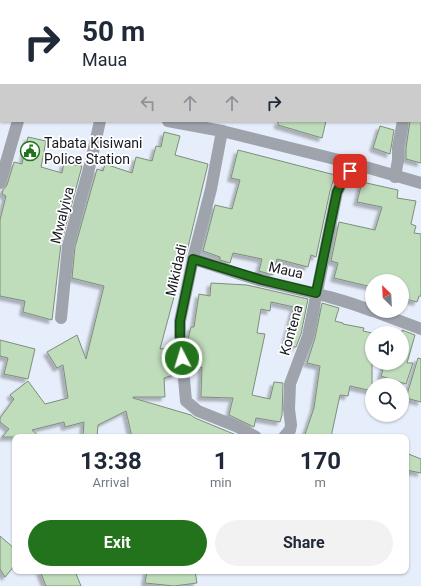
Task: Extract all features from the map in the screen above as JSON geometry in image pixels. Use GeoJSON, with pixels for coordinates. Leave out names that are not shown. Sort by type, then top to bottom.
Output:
{"type":"FeatureCollection","features":[{"type":"Feature","properties":{"kind":"street"},"geometry":{"type":"LineString","coordinates":[[0,183],[18,122]]}},
{"type":"Feature","properties":{"kind":"street","name":"Mwalyiva"},"geometry":{"type":"LineString","coordinates":[[61,318],[68,246],[100,122]]}},
{"type":"Feature","properties":{"kind":"street"},"geometry":{"type":"LineString","coordinates":[[173,122],[222,131],[355,164],[395,177],[421,183]]}},
{"type":"Feature","properties":{"kind":"street"},"geometry":{"type":"LineString","coordinates":[[395,177],[402,122]]}},
{"type":"Feature","properties":{"kind":"street","name":"Mikidadi"},"geometry":{"type":"LineString","coordinates":[[222,131],[211,189],[193,259],[180,321],[186,401],[198,411],[238,427],[251,434]]}},
{"type":"Feature","properties":{"kind":"street","name":"Kontena"},"geometry":{"type":"LineString","coordinates":[[287,434],[290,430],[291,425],[289,409],[290,384],[308,336],[337,192],[355,164]]}},
{"type":"Feature","properties":{"kind":"street","name":"Maua"},"geometry":{"type":"LineString","coordinates":[[193,259],[262,280],[316,293],[365,308]]}},
{"type":"Feature","properties":{"kind":"street","name":"Maua"},"geometry":{"type":"LineString","coordinates":[[394,318],[420,327]]}},
{"type":"Feature","properties":{"kind":"building"},"geometry":{"type":"Polygon","coordinates":[[[278,122],[326,122],[322,138],[278,125],[278,122]]]}},
{"type":"Feature","properties":{"kind":"building"},"geometry":{"type":"Polygon","coordinates":[[[410,122],[421,122],[421,163],[406,159],[410,122]]]}},
{"type":"Feature","properties":{"kind":"building"},"geometry":{"type":"Polygon","coordinates":[[[380,126],[394,130],[390,154],[373,148],[380,126]]]}},
{"type":"Feature","properties":{"kind":"building"},"geometry":{"type":"Polygon","coordinates":[[[164,132],[180,136],[175,155],[208,164],[188,247],[160,349],[174,347],[176,374],[164,378],[165,397],[133,398],[191,415],[234,434],[131,434],[126,411],[98,425],[97,434],[83,434],[84,422],[65,427],[64,422],[32,430],[37,434],[12,434],[12,437],[2,437],[9,429],[0,422],[0,418],[14,399],[10,395],[28,381],[45,404],[68,398],[63,365],[57,368],[47,352],[77,335],[86,359],[104,286],[72,278],[75,247],[97,169],[103,171],[105,164],[132,173],[136,157],[152,161],[156,146],[161,147],[164,132]]]}},
{"type":"Feature","properties":{"kind":"building"},"geometry":{"type":"Polygon","coordinates":[[[28,137],[46,141],[41,167],[62,173],[64,163],[82,166],[61,244],[52,320],[23,312],[25,301],[0,296],[0,220],[6,196],[2,194],[7,185],[14,162],[22,164],[28,137]]]}},
{"type":"Feature","properties":{"kind":"building"},"geometry":{"type":"Polygon","coordinates":[[[238,150],[335,175],[330,191],[316,257],[311,255],[308,267],[277,259],[273,275],[259,271],[262,259],[233,253],[230,263],[220,260],[220,257],[203,251],[215,205],[232,209],[240,180],[231,178],[238,150]]]}},
{"type":"Feature","properties":{"kind":"building"},"geometry":{"type":"Polygon","coordinates":[[[362,182],[398,190],[397,198],[416,201],[411,224],[416,226],[414,233],[421,234],[421,296],[419,296],[417,302],[409,300],[409,274],[365,274],[365,285],[334,278],[338,263],[331,261],[339,222],[375,230],[382,207],[357,202],[362,182]]]}},
{"type":"Feature","properties":{"kind":"building"},"geometry":{"type":"Polygon","coordinates":[[[211,283],[247,285],[308,299],[301,334],[296,347],[284,346],[294,307],[271,302],[270,311],[261,309],[257,333],[265,334],[252,395],[270,399],[274,382],[283,383],[282,415],[280,422],[256,418],[254,427],[229,415],[233,398],[201,397],[202,367],[191,370],[188,339],[191,327],[194,327],[199,294],[210,296],[211,283]]]}},
{"type":"Feature","properties":{"kind":"building"},"geometry":{"type":"Polygon","coordinates":[[[322,303],[339,308],[335,321],[364,328],[365,370],[372,370],[372,378],[365,378],[365,389],[350,386],[348,396],[340,395],[332,434],[305,434],[314,408],[320,366],[307,363],[315,338],[322,303]]]}},
{"type":"Feature","properties":{"kind":"building"},"geometry":{"type":"Polygon","coordinates":[[[409,333],[415,335],[409,356],[409,333]]]}},
{"type":"Feature","properties":{"kind":"building"},"geometry":{"type":"Polygon","coordinates":[[[0,340],[35,349],[28,379],[4,374],[8,358],[0,356],[0,340]]]}},
{"type":"Feature","properties":{"kind":"building"},"geometry":{"type":"Polygon","coordinates":[[[418,358],[421,359],[421,402],[409,399],[409,388],[418,358]]]}},
{"type":"Feature","properties":{"kind":"building"},"geometry":{"type":"Polygon","coordinates":[[[409,363],[413,363],[408,378],[387,378],[381,376],[383,370],[409,370],[409,363]]]}},
{"type":"Feature","properties":{"kind":"building"},"geometry":{"type":"Polygon","coordinates":[[[409,454],[421,459],[421,473],[409,471],[409,454]]]}},
{"type":"Feature","properties":{"kind":"building"},"geometry":{"type":"Polygon","coordinates":[[[0,536],[12,546],[12,569],[5,577],[0,569],[0,536]]]}},
{"type":"Feature","properties":{"kind":"building"},"geometry":{"type":"Polygon","coordinates":[[[41,574],[76,574],[81,586],[46,586],[41,574]]]}},
{"type":"Feature","properties":{"kind":"building"},"geometry":{"type":"Polygon","coordinates":[[[146,574],[196,574],[197,583],[174,586],[145,583],[146,574]]]}},
{"type":"Feature","properties":{"kind":"place","name":"Tabata Kisiwani Police Station"},"geometry":{"type":"Point","coordinates":[30,151]}},
{"type":"Feature","properties":{"kind":"route"},"geometry":{"type":"LineString","coordinates":[[182,358],[180,321],[193,259],[262,280],[316,293],[337,192],[350,171]]}}]}
